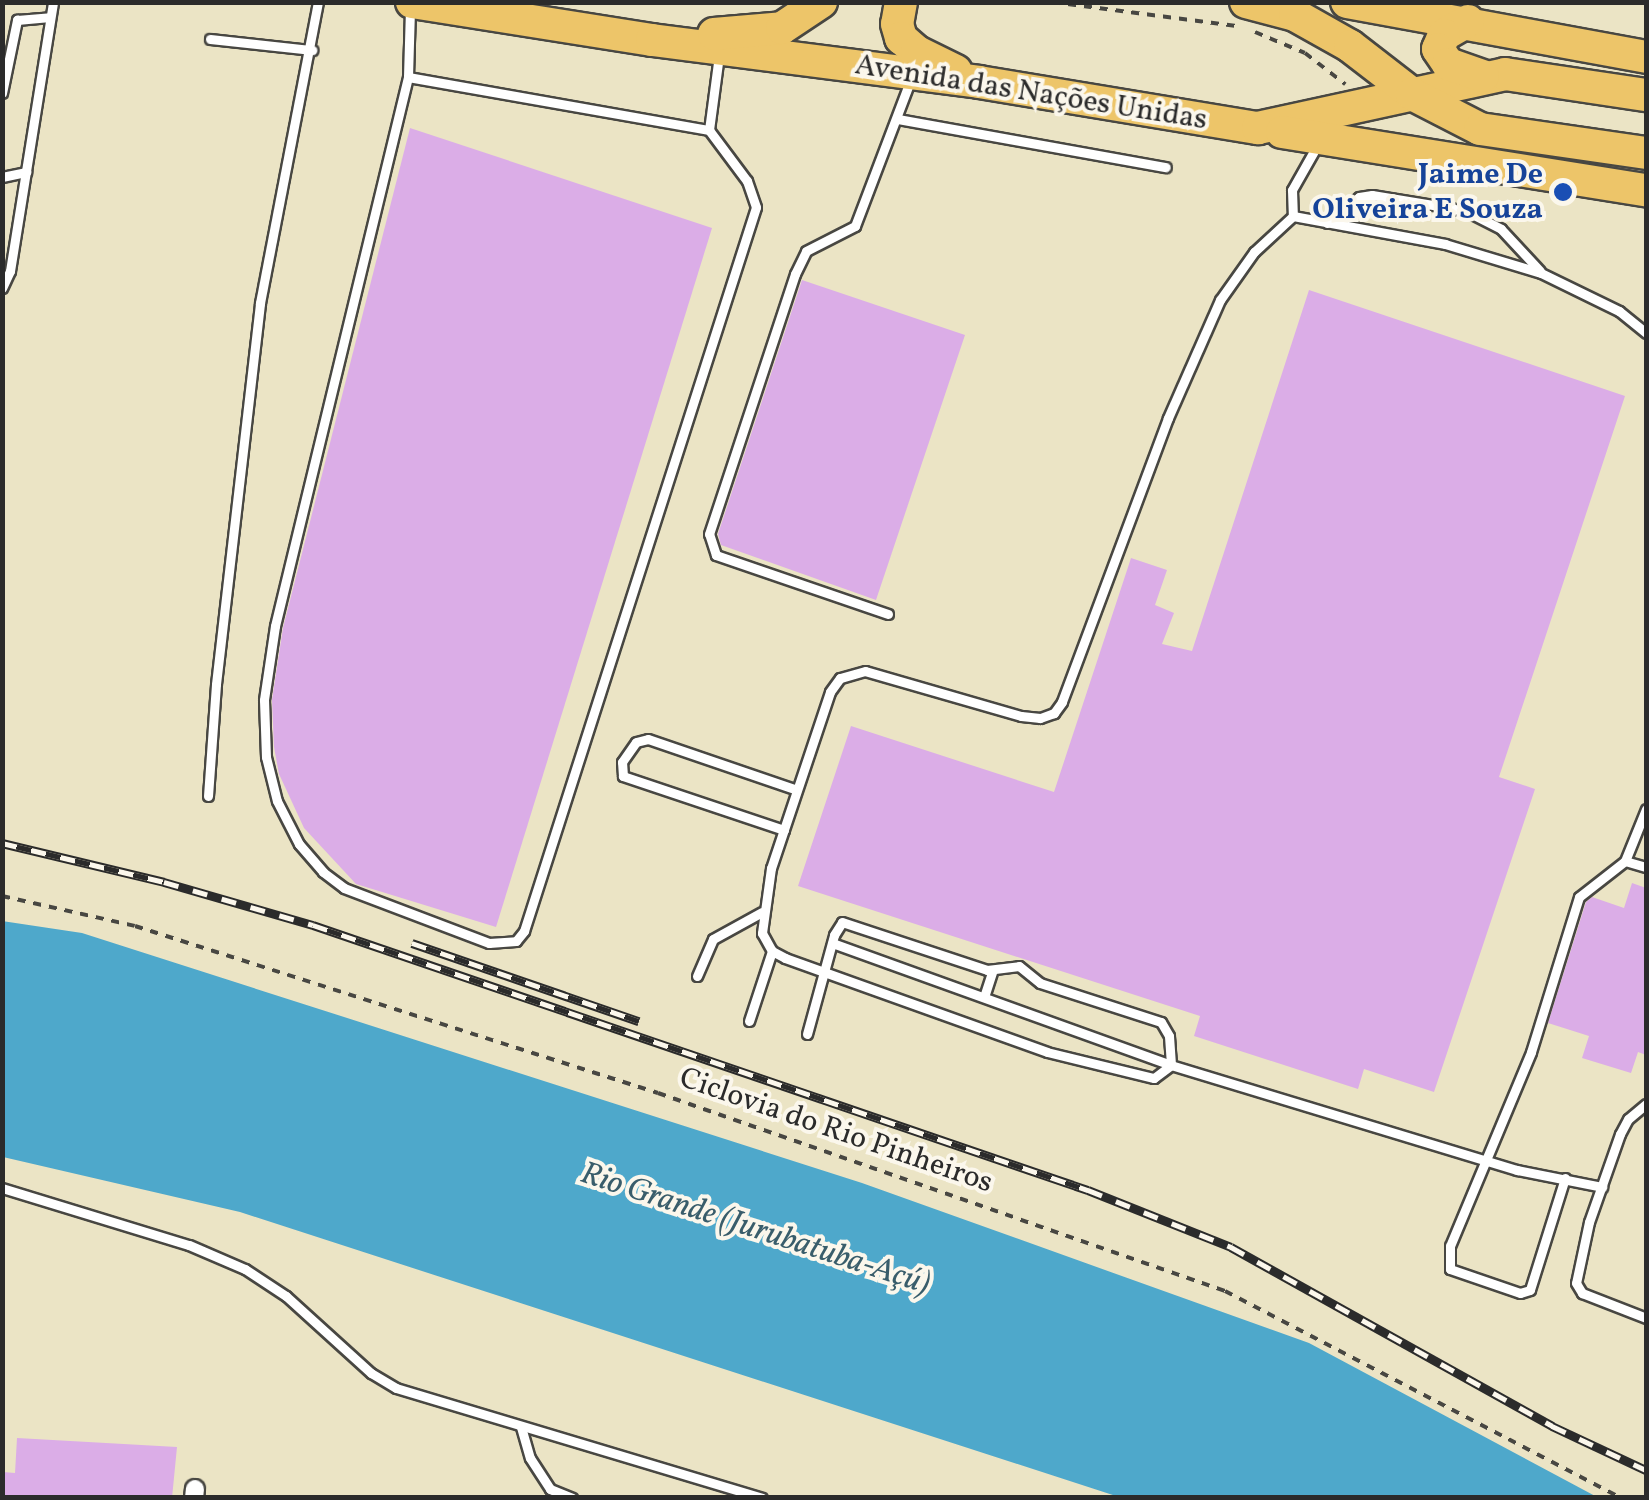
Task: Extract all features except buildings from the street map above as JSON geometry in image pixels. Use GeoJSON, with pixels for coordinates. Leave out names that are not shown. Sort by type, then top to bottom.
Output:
{"type":"FeatureCollection","features":[{"type":"Feature","properties":{"kind":"highway","name":"Avenida das Nações Unidas"},"geometry":{"type":"LineString","coordinates":[[411,2],[652,40],[979,82],[1258,128],[1484,76],[1528,75],[1646,95]]}},
{"type":"Feature","properties":{"kind":"highway"},"geometry":{"type":"LineString","coordinates":[[652,40],[786,15],[822,2]]}},
{"type":"Feature","properties":{"kind":"highway"},"geometry":{"type":"LineString","coordinates":[[901,2],[897,24],[901,38],[917,52],[979,82]]}},
{"type":"Feature","properties":{"kind":"highway"},"geometry":{"type":"LineString","coordinates":[[1246,2],[1295,15],[1350,46],[1412,94],[1480,128],[1646,153]]}},
{"type":"Feature","properties":{"kind":"highway"},"geometry":{"type":"LineString","coordinates":[[1347,2],[1446,12],[1646,58]]}},
{"type":"Feature","properties":{"kind":"highway"},"geometry":{"type":"LineString","coordinates":[[1446,12],[1438,49],[1448,64],[1484,76]]}},
{"type":"Feature","properties":{"kind":"highway"},"geometry":{"type":"LineString","coordinates":[[1258,128],[1646,190]]}},
{"type":"Feature","properties":{"kind":"lane"},"geometry":{"type":"LineString","coordinates":[[2,288],[10,271],[53,2]]}},
{"type":"Feature","properties":{"kind":"lane"},"geometry":{"type":"LineString","coordinates":[[208,796],[216,684],[260,302],[312,50],[318,2]]}},
{"type":"Feature","properties":{"kind":"lane"},"geometry":{"type":"LineString","coordinates":[[408,77],[709,130],[747,181],[756,208],[524,931],[516,940],[489,944],[344,888],[323,872],[299,844],[277,801],[266,757],[264,700],[274,626],[408,77],[411,2]]}},
{"type":"Feature","properties":{"kind":"lane"},"geometry":{"type":"LineString","coordinates":[[2,93],[17,20],[24,16],[50,17]]}},
{"type":"Feature","properties":{"kind":"lane"},"geometry":{"type":"LineString","coordinates":[[210,39],[312,50]]}},
{"type":"Feature","properties":{"kind":"lane"},"geometry":{"type":"LineString","coordinates":[[709,130],[720,48]]}},
{"type":"Feature","properties":{"kind":"lane"},"geometry":{"type":"LineString","coordinates":[[888,614],[716,555],[710,534],[795,274],[806,251],[856,226],[913,73]]}},
{"type":"Feature","properties":{"kind":"lane"},"geometry":{"type":"LineString","coordinates":[[898,118],[1166,167]]}},
{"type":"Feature","properties":{"kind":"lane"},"geometry":{"type":"LineString","coordinates":[[1171,1065],[1154,1078],[1125,1074],[1047,1052],[823,972],[772,952],[762,933],[762,912],[797,790],[830,692],[840,678],[865,671],[1021,716],[1054,712],[1071,689],[1168,418],[1220,300],[1254,252],[1292,216],[1292,190],[1321,138]]}},
{"type":"Feature","properties":{"kind":"lane"},"geometry":{"type":"LineString","coordinates":[[2,177],[26,172]]}},
{"type":"Feature","properties":{"kind":"lane"},"geometry":{"type":"LineString","coordinates":[[1327,224],[1360,198],[1372,195],[1468,212],[1501,229],[1541,273]]}},
{"type":"Feature","properties":{"kind":"lane"},"geometry":{"type":"LineString","coordinates":[[1292,216],[1445,244],[1541,273],[1618,311],[1646,333]]}},
{"type":"Feature","properties":{"kind":"lane"},"geometry":{"type":"LineString","coordinates":[[784,830],[623,776],[622,762],[636,742],[648,739],[797,790]]}},
{"type":"Feature","properties":{"kind":"lane"},"geometry":{"type":"LineString","coordinates":[[1565,1178],[1530,1290],[1520,1294],[1450,1269],[1450,1246],[1531,1052],[1579,897],[1625,860],[1646,810]]}},
{"type":"Feature","properties":{"kind":"lane"},"geometry":{"type":"LineString","coordinates":[[1625,860],[1646,867]]}},
{"type":"Feature","properties":{"kind":"lane"},"geometry":{"type":"LineString","coordinates":[[698,976],[713,939],[762,912]]}},
{"type":"Feature","properties":{"kind":"lane"},"geometry":{"type":"LineString","coordinates":[[807,1034],[832,943],[842,922],[992,970],[1019,966],[1040,983],[1161,1022],[1170,1036],[1171,1065]]}},
{"type":"Feature","properties":{"kind":"lane"},"geometry":{"type":"LineString","coordinates":[[832,943],[1171,1065],[1485,1157],[1516,1170],[1602,1187]]}},
{"type":"Feature","properties":{"kind":"lane"},"geometry":{"type":"LineString","coordinates":[[748,1021],[772,952]]}},
{"type":"Feature","properties":{"kind":"lane"},"geometry":{"type":"LineString","coordinates":[[984,996],[992,970]]}},
{"type":"Feature","properties":{"kind":"lane"},"geometry":{"type":"LineString","coordinates":[[1646,1104],[1628,1119],[1602,1187],[1585,1240],[1576,1289],[1646,1318]]}},
{"type":"Feature","properties":{"kind":"lane"},"geometry":{"type":"LineString","coordinates":[[2,1188],[172,1240],[245,1269],[286,1296],[370,1373],[396,1388],[762,1498]]}},
{"type":"Feature","properties":{"kind":"lane"},"geometry":{"type":"LineString","coordinates":[[521,1427],[530,1458],[550,1488],[572,1498]]}},
{"type":"Feature","properties":{"kind":"path"},"geometry":{"type":"LineString","coordinates":[[1052,2],[1244,27],[1305,54],[1352,89]]}},
{"type":"Feature","properties":{"kind":"path","name":"Ciclovia do Rio Pinheiros"},"geometry":{"type":"LineString","coordinates":[[2,896],[134,926],[658,1093],[1225,1291],[1621,1498]]}},
{"type":"Feature","properties":{"kind":"water","name":"Rio Grande (Jurubatuba-Açú)"},"geometry":{"type":"Polygon","coordinates":[[[2,921],[82,933],[862,1183],[1309,1343],[1597,1497],[1119,1497],[240,1212],[3,1157],[2,921]]]}},
{"type":"Feature","properties":{"kind":"railway"},"geometry":{"type":"LineString","coordinates":[[2,843],[164,882],[313,925],[1088,1190],[1231,1247],[1552,1426],[1646,1470]]}},
{"type":"Feature","properties":{"kind":"railway"},"geometry":{"type":"LineString","coordinates":[[412,943],[639,1021]]}},
{"type":"Feature","properties":{"kind":"place","name":"Jaime De Oliveira E Souza"},"geometry":{"type":"Point","coordinates":[1563,192]}}]}
